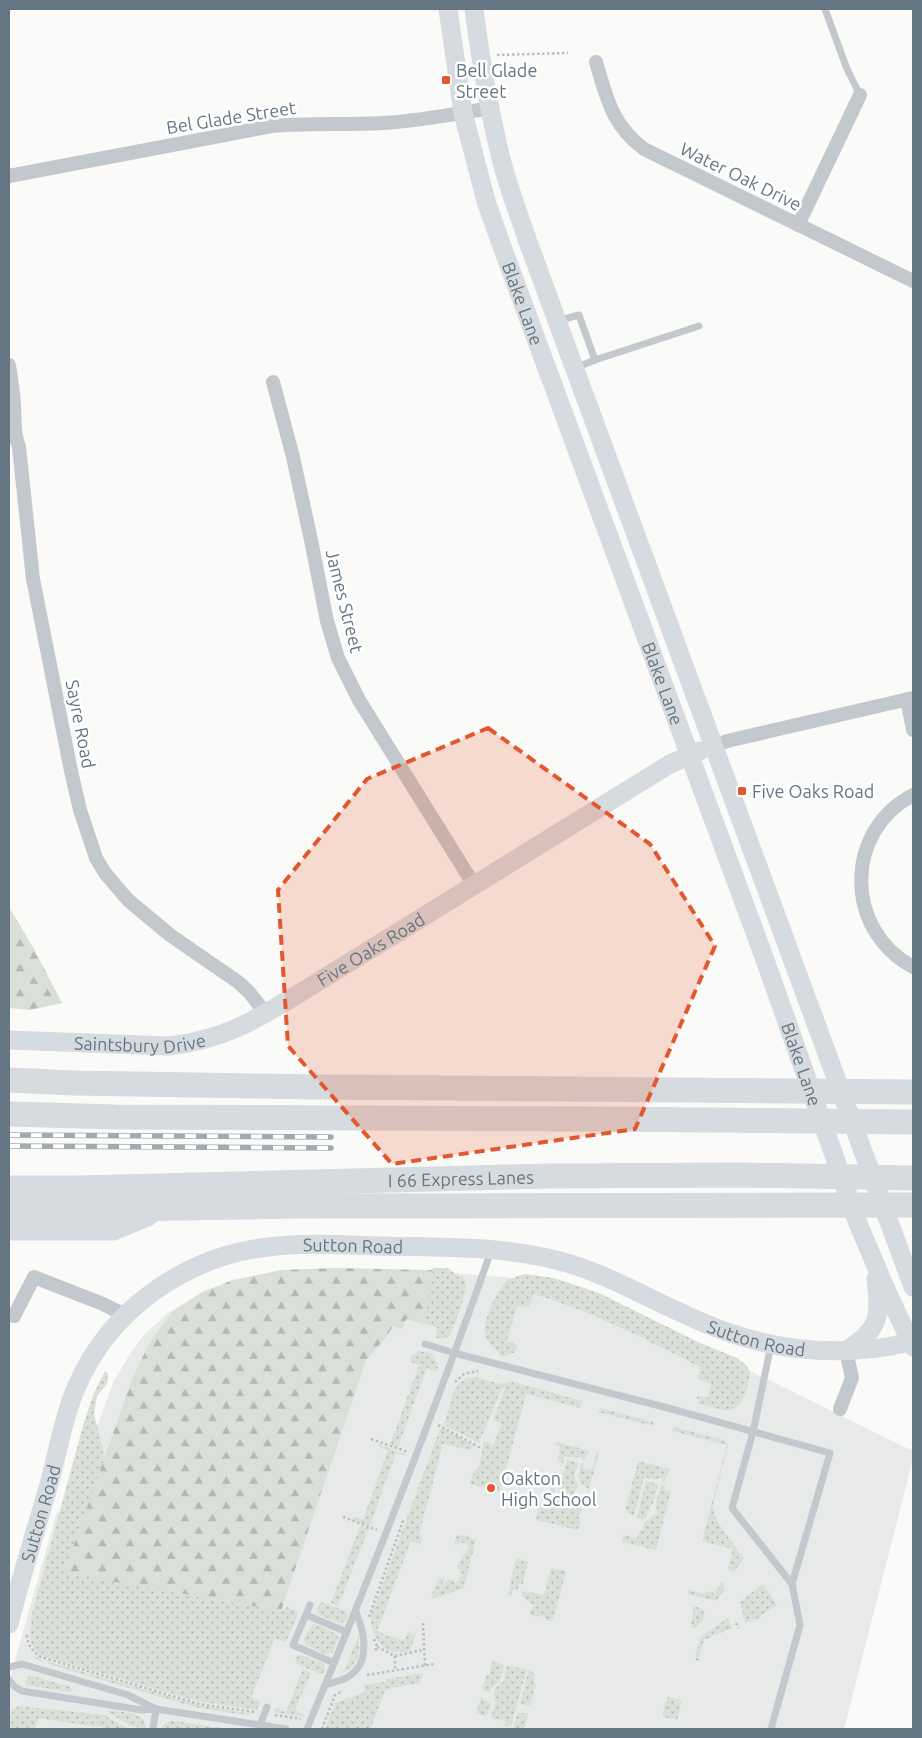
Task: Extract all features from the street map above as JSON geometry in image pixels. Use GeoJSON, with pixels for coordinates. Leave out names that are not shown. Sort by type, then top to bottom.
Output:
{"type":"FeatureCollection","features":[{"type":"Feature","properties":{"kind":"highway"},"geometry":{"type":"LineString","coordinates":[[9,1080],[73,1083],[350,1087],[913,1092]]}},
{"type":"Feature","properties":{"kind":"highway"},"geometry":{"type":"LineString","coordinates":[[9,1114],[116,1117],[913,1122]]}},
{"type":"Feature","properties":{"kind":"highway"},"geometry":{"type":"LineString","coordinates":[[9,1175],[79,1188]]}},
{"type":"Feature","properties":{"kind":"highway","name":"I 66 Express Lanes"},"geometry":{"type":"LineString","coordinates":[[9,1188],[79,1188],[552,1176],[742,1175],[913,1178]]}},
{"type":"Feature","properties":{"kind":"highway"},"geometry":{"type":"LineString","coordinates":[[9,1211],[318,1206],[913,1205]]}},
{"type":"Feature","properties":{"kind":"highway"},"geometry":{"type":"LineString","coordinates":[[9,1228],[113,1228],[158,1209]]}},
{"type":"Feature","properties":{"kind":"main road","name":"Blake Lane"},"geometry":{"type":"LineString","coordinates":[[448,9],[464,112],[486,200],[500,241],[767,965],[801,1066],[859,1226],[912,1343]]}},
{"type":"Feature","properties":{"kind":"main road","name":"Blake Lane"},"geometry":{"type":"LineString","coordinates":[[474,9],[490,108],[513,198],[913,1287]]}},
{"type":"Feature","properties":{"kind":"main road","name":"Five Oaks Road"},"geometry":{"type":"LineString","coordinates":[[266,1014],[662,769],[689,754],[715,746]]}},
{"type":"Feature","properties":{"kind":"main road","name":"Saintsbury Drive"},"geometry":{"type":"LineString","coordinates":[[9,1040],[168,1046],[192,1044],[224,1034],[266,1014]]}},
{"type":"Feature","properties":{"kind":"main road","name":"Sutton Road"},"geometry":{"type":"LineString","coordinates":[[9,1624],[68,1409],[76,1388],[97,1350],[125,1316],[143,1299],[177,1275],[204,1263],[245,1250],[293,1245],[351,1245],[492,1249],[531,1254],[577,1266],[602,1275],[730,1333],[771,1344],[806,1350],[846,1351],[912,1343]]}},
{"type":"Feature","properties":{"kind":"main road"},"geometry":{"type":"LineString","coordinates":[[846,1351],[868,1335],[874,1327],[878,1316],[874,1261]]}},
{"type":"Feature","properties":{"kind":"street","name":"Water Oak Drive"},"geometry":{"type":"LineString","coordinates":[[596,62],[610,109],[622,128],[635,142],[653,154],[913,282]]}},
{"type":"Feature","properties":{"kind":"street"},"geometry":{"type":"LineString","coordinates":[[798,225],[860,95]]}},
{"type":"Feature","properties":{"kind":"street","name":"Bel Glade Street"},"geometry":{"type":"LineString","coordinates":[[9,176],[272,126],[386,123],[490,108]]}},
{"type":"Feature","properties":{"kind":"street","name":"Sayre Road"},"geometry":{"type":"LineString","coordinates":[[9,365],[14,406],[13,418],[16,441],[19,447],[33,579],[71,771],[89,840],[105,873],[128,900],[170,935],[238,982],[249,992],[266,1014]]}},
{"type":"Feature","properties":{"kind":"street","name":"James Street"},"geometry":{"type":"LineString","coordinates":[[273,382],[297,476],[327,621],[338,658],[359,700],[474,885]]}},
{"type":"Feature","properties":{"kind":"street"},"geometry":{"type":"LineString","coordinates":[[910,699],[913,730]]}},
{"type":"Feature","properties":{"kind":"street","name":"Five Oaks Road"},"geometry":{"type":"LineString","coordinates":[[715,746],[727,741],[910,699]]}},
{"type":"Feature","properties":{"kind":"street"},"geometry":{"type":"LineString","coordinates":[[913,795],[888,812],[872,834],[863,859],[861,884],[865,910],[876,932],[891,951],[913,967]]}},
{"type":"Feature","properties":{"kind":"street"},"geometry":{"type":"LineString","coordinates":[[9,1315],[14,1316],[34,1276],[103,1304],[125,1316]]}},
{"type":"Feature","properties":{"kind":"street"},"geometry":{"type":"LineString","coordinates":[[840,1409],[852,1378],[846,1351]]}},
{"type":"Feature","properties":{"kind":"lane"},"geometry":{"type":"LineString","coordinates":[[825,9],[847,70],[860,95]]}},
{"type":"Feature","properties":{"kind":"lane"},"geometry":{"type":"LineString","coordinates":[[557,321],[578,315],[595,360]]}},
{"type":"Feature","properties":{"kind":"lane"},"geometry":{"type":"LineString","coordinates":[[575,368],[699,326]]}},
{"type":"Feature","properties":{"kind":"lane"},"geometry":{"type":"LineString","coordinates":[[307,1729],[387,1533],[492,1249]]}},
{"type":"Feature","properties":{"kind":"lane"},"geometry":{"type":"LineString","coordinates":[[425,1344],[830,1453],[792,1584],[800,1625],[770,1729]]}},
{"type":"Feature","properties":{"kind":"lane"},"geometry":{"type":"LineString","coordinates":[[771,1344],[753,1432],[732,1508],[792,1584]]}},
{"type":"Feature","properties":{"kind":"lane"},"geometry":{"type":"LineString","coordinates":[[310,1605],[293,1645],[334,1663]]}},
{"type":"Feature","properties":{"kind":"lane"},"geometry":{"type":"LineString","coordinates":[[325,1684],[345,1678],[357,1671],[365,1650],[363,1629],[356,1612]]}},
{"type":"Feature","properties":{"kind":"lane"},"geometry":{"type":"LineString","coordinates":[[306,1615],[347,1632]]}},
{"type":"Feature","properties":{"kind":"lane"},"geometry":{"type":"LineString","coordinates":[[9,1667],[22,1664],[128,1695],[156,1709]]}},
{"type":"Feature","properties":{"kind":"lane"},"geometry":{"type":"LineString","coordinates":[[9,1680],[22,1691],[142,1710],[156,1709],[286,1729]]}},
{"type":"Feature","properties":{"kind":"lane"},"geometry":{"type":"LineString","coordinates":[[260,1725],[266,1707]]}},
{"type":"Feature","properties":{"kind":"lane"},"geometry":{"type":"LineString","coordinates":[[153,1729],[156,1709]]}},
{"type":"Feature","properties":{"kind":"path"},"geometry":{"type":"LineString","coordinates":[[501,55],[568,53]]}},
{"type":"Feature","properties":{"kind":"path"},"geometry":{"type":"LineString","coordinates":[[455,1382],[464,1374],[477,1371],[485,1372]]}},
{"type":"Feature","properties":{"kind":"path"},"geometry":{"type":"LineString","coordinates":[[435,1433],[438,1425],[479,1446],[478,1450]]}},
{"type":"Feature","properties":{"kind":"path"},"geometry":{"type":"LineString","coordinates":[[371,1439],[416,1456]]}},
{"type":"Feature","properties":{"kind":"path"},"geometry":{"type":"LineString","coordinates":[[369,1621],[369,1616],[407,1511]]}},
{"type":"Feature","properties":{"kind":"path"},"geometry":{"type":"LineString","coordinates":[[343,1517],[397,1538]]}},
{"type":"Feature","properties":{"kind":"path"},"geometry":{"type":"LineString","coordinates":[[423,1623],[425,1666]]}},
{"type":"Feature","properties":{"kind":"path"},"geometry":{"type":"LineString","coordinates":[[736,1623],[739,1628]]}},
{"type":"Feature","properties":{"kind":"path"},"geometry":{"type":"LineString","coordinates":[[372,1633],[377,1646],[395,1656],[423,1650]]}},
{"type":"Feature","properties":{"kind":"path"},"geometry":{"type":"LineString","coordinates":[[27,1635],[28,1644],[33,1652],[41,1657],[199,1704],[255,1712]]}},
{"type":"Feature","properties":{"kind":"path"},"geometry":{"type":"LineString","coordinates":[[374,1653],[377,1646]]}},
{"type":"Feature","properties":{"kind":"path"},"geometry":{"type":"LineString","coordinates":[[395,1656],[395,1670]]}},
{"type":"Feature","properties":{"kind":"path"},"geometry":{"type":"LineString","coordinates":[[696,1659],[701,1660]]}},
{"type":"Feature","properties":{"kind":"path"},"geometry":{"type":"LineString","coordinates":[[367,1675],[434,1664]]}},
{"type":"Feature","properties":{"kind":"path"},"geometry":{"type":"LineString","coordinates":[[362,1682],[369,1668]]}},
{"type":"Feature","properties":{"kind":"path"},"geometry":{"type":"LineString","coordinates":[[322,1729],[335,1695],[344,1691]]}},
{"type":"Feature","properties":{"kind":"path"},"geometry":{"type":"LineString","coordinates":[[274,1715],[303,1719]]}},
{"type":"Feature","properties":{"kind":"highlighted area"},"geometry":{"type":"Polygon","coordinates":[[[488,728],[650,844],[715,946],[635,1129],[392,1164],[288,1046],[278,890],[367,779],[488,728]]]}},
{"type":"Feature","properties":{"kind":"shaded area","name":"Oakton High School"},"geometry":{"type":"Polygon","coordinates":[[[454,1273],[512,1278],[545,1284],[634,1314],[913,1451],[913,1459],[844,1729],[9,1729],[9,1681],[57,1512],[67,1514],[82,1465],[114,1381],[131,1352],[144,1335],[168,1313],[207,1291],[275,1277],[454,1273]]]}},
{"type":"Feature","properties":{"kind":"green space"},"geometry":{"type":"Polygon","coordinates":[[[9,907],[34,949],[62,1003],[30,1010],[9,1008],[9,907]]]}},
{"type":"Feature","properties":{"kind":"green space"},"geometry":{"type":"Polygon","coordinates":[[[335,1268],[433,1270],[424,1324],[406,1319],[402,1329],[393,1326],[387,1336],[366,1360],[281,1611],[64,1573],[132,1379],[150,1342],[171,1313],[202,1292],[233,1280],[281,1270],[335,1268]]]}},
{"type":"Feature","properties":{"kind":"green space"},"geometry":{"type":"Polygon","coordinates":[[[433,1268],[448,1268],[459,1277],[462,1275],[466,1285],[460,1311],[450,1335],[441,1339],[436,1337],[437,1327],[424,1324],[433,1268]]]}},
{"type":"Feature","properties":{"kind":"green space"},"geometry":{"type":"Polygon","coordinates":[[[525,1274],[554,1278],[599,1293],[698,1342],[737,1358],[746,1365],[750,1372],[747,1390],[742,1401],[733,1409],[727,1410],[699,1404],[699,1400],[696,1398],[699,1396],[708,1398],[711,1383],[698,1378],[700,1367],[597,1317],[533,1294],[530,1307],[517,1306],[507,1341],[517,1345],[515,1352],[504,1357],[499,1355],[499,1352],[486,1338],[485,1326],[488,1315],[496,1295],[504,1284],[511,1278],[525,1274]]]}},
{"type":"Feature","properties":{"kind":"green space"},"geometry":{"type":"Polygon","coordinates":[[[418,1351],[431,1353],[437,1362],[438,1368],[435,1371],[427,1368],[398,1447],[390,1445],[419,1365],[411,1362],[410,1357],[418,1351]]]}},
{"type":"Feature","properties":{"kind":"green space"},"geometry":{"type":"Polygon","coordinates":[[[105,1371],[108,1374],[107,1384],[97,1396],[94,1414],[104,1460],[64,1573],[281,1611],[287,1607],[297,1611],[298,1614],[287,1640],[284,1642],[275,1638],[272,1643],[251,1697],[260,1702],[257,1710],[197,1701],[43,1656],[37,1652],[31,1643],[32,1614],[84,1422],[94,1393],[105,1371]]]}},
{"type":"Feature","properties":{"kind":"green space"},"geometry":{"type":"Polygon","coordinates":[[[471,1377],[500,1384],[513,1382],[582,1401],[580,1408],[526,1394],[500,1492],[470,1484],[473,1473],[479,1467],[484,1441],[493,1445],[502,1424],[493,1420],[505,1389],[502,1388],[479,1443],[444,1425],[453,1393],[461,1381],[471,1377]]]}},
{"type":"Feature","properties":{"kind":"green space"},"geometry":{"type":"Polygon","coordinates":[[[601,1408],[653,1422],[654,1425],[598,1412],[601,1408]]]}},
{"type":"Feature","properties":{"kind":"green space"},"geometry":{"type":"Polygon","coordinates":[[[674,1427],[724,1440],[728,1444],[713,1505],[720,1526],[744,1558],[734,1572],[728,1569],[733,1549],[702,1541],[727,1445],[672,1431],[674,1427]]]}},
{"type":"Feature","properties":{"kind":"green space"},"geometry":{"type":"Polygon","coordinates":[[[442,1428],[474,1446],[469,1450],[443,1444],[419,1535],[423,1537],[420,1545],[411,1541],[377,1631],[404,1641],[408,1632],[414,1635],[418,1627],[410,1651],[393,1652],[384,1647],[376,1638],[371,1616],[440,1429],[442,1428]]]}},
{"type":"Feature","properties":{"kind":"green space"},"geometry":{"type":"Polygon","coordinates":[[[556,1442],[590,1451],[584,1461],[580,1457],[565,1456],[563,1463],[558,1461],[560,1446],[555,1445],[556,1442]]]}},
{"type":"Feature","properties":{"kind":"green space"},"geometry":{"type":"Polygon","coordinates":[[[378,1444],[407,1455],[396,1453],[370,1526],[351,1519],[355,1517],[363,1520],[388,1450],[379,1447],[378,1444]]]}},
{"type":"Feature","properties":{"kind":"green space"},"geometry":{"type":"Polygon","coordinates":[[[596,1452],[599,1452],[589,1489],[580,1481],[579,1472],[581,1463],[584,1464],[583,1468],[592,1470],[596,1452]]]}},
{"type":"Feature","properties":{"kind":"green space"},"geometry":{"type":"Polygon","coordinates":[[[567,1460],[578,1463],[574,1477],[578,1485],[569,1502],[576,1507],[578,1505],[583,1510],[579,1514],[578,1530],[536,1520],[540,1503],[551,1507],[553,1500],[556,1501],[567,1460]]]}},
{"type":"Feature","properties":{"kind":"green space"},"geometry":{"type":"Polygon","coordinates":[[[638,1461],[670,1469],[664,1482],[662,1482],[663,1478],[653,1479],[644,1477],[634,1516],[625,1511],[638,1461]]]}},
{"type":"Feature","properties":{"kind":"green space"},"geometry":{"type":"Polygon","coordinates":[[[555,1472],[560,1473],[554,1493],[550,1492],[551,1486],[544,1485],[546,1477],[553,1478],[555,1472]]]}},
{"type":"Feature","properties":{"kind":"green space"},"geometry":{"type":"Polygon","coordinates":[[[646,1481],[658,1484],[653,1503],[647,1512],[647,1516],[642,1520],[637,1517],[646,1481]]]}},
{"type":"Feature","properties":{"kind":"green space"},"geometry":{"type":"Polygon","coordinates":[[[661,1485],[665,1486],[664,1490],[671,1491],[656,1550],[622,1542],[624,1535],[639,1539],[637,1537],[645,1522],[657,1513],[656,1503],[661,1485]]]}},
{"type":"Feature","properties":{"kind":"green space"},"geometry":{"type":"Polygon","coordinates":[[[360,1526],[369,1528],[338,1606],[331,1603],[360,1526]]]}},
{"type":"Feature","properties":{"kind":"green space"},"geometry":{"type":"Polygon","coordinates":[[[457,1534],[476,1539],[464,1588],[432,1599],[431,1597],[439,1578],[445,1579],[442,1586],[449,1579],[456,1583],[462,1575],[457,1565],[470,1546],[461,1542],[459,1545],[454,1544],[457,1534]]]}},
{"type":"Feature","properties":{"kind":"green space"},"geometry":{"type":"Polygon","coordinates":[[[516,1558],[528,1562],[523,1584],[519,1584],[518,1589],[512,1591],[511,1596],[508,1595],[516,1558]]]}},
{"type":"Feature","properties":{"kind":"green space"},"geometry":{"type":"Polygon","coordinates":[[[551,1568],[566,1571],[553,1621],[549,1621],[541,1615],[536,1617],[529,1615],[533,1605],[522,1596],[523,1591],[544,1595],[551,1568]]]}},
{"type":"Feature","properties":{"kind":"green space"},"geometry":{"type":"Polygon","coordinates":[[[722,1582],[725,1589],[716,1601],[688,1594],[688,1590],[704,1594],[706,1591],[714,1593],[722,1582]]]}},
{"type":"Feature","properties":{"kind":"green space"},"geometry":{"type":"Polygon","coordinates":[[[763,1584],[777,1605],[757,1619],[745,1623],[740,1602],[763,1584]]]}},
{"type":"Feature","properties":{"kind":"green space"},"geometry":{"type":"Polygon","coordinates":[[[321,1602],[346,1611],[348,1615],[345,1622],[339,1623],[319,1615],[317,1610],[321,1602]]]}},
{"type":"Feature","properties":{"kind":"green space"},"geometry":{"type":"Polygon","coordinates":[[[694,1606],[703,1609],[705,1618],[695,1628],[691,1627],[694,1606]]]}},
{"type":"Feature","properties":{"kind":"green space"},"geometry":{"type":"Polygon","coordinates":[[[728,1618],[732,1628],[704,1640],[699,1657],[695,1657],[701,1636],[728,1618]]]}},
{"type":"Feature","properties":{"kind":"green space"},"geometry":{"type":"Polygon","coordinates":[[[313,1624],[338,1635],[332,1653],[325,1654],[305,1644],[304,1639],[313,1624]]]}},
{"type":"Feature","properties":{"kind":"green space"},"geometry":{"type":"Polygon","coordinates":[[[358,1637],[359,1652],[357,1658],[352,1667],[344,1672],[358,1637]]]}},
{"type":"Feature","properties":{"kind":"green space"},"geometry":{"type":"Polygon","coordinates":[[[301,1655],[324,1664],[325,1672],[320,1674],[295,1663],[297,1656],[301,1655]]]}},
{"type":"Feature","properties":{"kind":"green space"},"geometry":{"type":"Polygon","coordinates":[[[34,1656],[42,1660],[199,1705],[252,1714],[247,1715],[198,1708],[48,1664],[48,1662],[41,1662],[34,1656]]]}},
{"type":"Feature","properties":{"kind":"green space"},"geometry":{"type":"Polygon","coordinates":[[[493,1660],[504,1665],[500,1681],[491,1688],[491,1692],[482,1690],[493,1660]]]}},
{"type":"Feature","properties":{"kind":"green space"},"geometry":{"type":"Polygon","coordinates":[[[507,1666],[527,1669],[511,1727],[504,1726],[506,1721],[491,1718],[495,1704],[494,1689],[503,1682],[507,1666]]]}},
{"type":"Feature","properties":{"kind":"green space"},"geometry":{"type":"Polygon","coordinates":[[[303,1669],[311,1673],[295,1710],[305,1715],[305,1717],[274,1712],[277,1708],[286,1712],[303,1669]]]}},
{"type":"Feature","properties":{"kind":"green space"},"geometry":{"type":"Polygon","coordinates":[[[529,1669],[535,1675],[533,1683],[536,1684],[530,1706],[520,1704],[529,1669]]]}},
{"type":"Feature","properties":{"kind":"green space"},"geometry":{"type":"Polygon","coordinates":[[[423,1673],[420,1683],[386,1689],[370,1729],[325,1729],[335,1703],[365,1692],[363,1685],[386,1682],[386,1679],[423,1673]]]}},
{"type":"Feature","properties":{"kind":"green space"},"geometry":{"type":"Polygon","coordinates":[[[29,1675],[71,1687],[72,1690],[70,1692],[25,1685],[29,1675]]]}},
{"type":"Feature","properties":{"kind":"green space"},"geometry":{"type":"Polygon","coordinates":[[[481,1697],[491,1704],[486,1716],[476,1714],[481,1697]]]}},
{"type":"Feature","properties":{"kind":"green space"},"geometry":{"type":"Polygon","coordinates":[[[668,1697],[682,1700],[677,1720],[663,1717],[664,1706],[668,1697]]]}},
{"type":"Feature","properties":{"kind":"green space"},"geometry":{"type":"Polygon","coordinates":[[[19,1706],[104,1715],[128,1729],[110,1729],[38,1718],[35,1729],[9,1729],[11,1713],[19,1706]]]}},
{"type":"Feature","properties":{"kind":"green space"},"geometry":{"type":"Polygon","coordinates":[[[106,1711],[137,1715],[142,1718],[146,1729],[131,1726],[106,1711]]]}},
{"type":"Feature","properties":{"kind":"green space"},"geometry":{"type":"Polygon","coordinates":[[[517,1713],[528,1713],[524,1729],[514,1728],[517,1713]]]}},
{"type":"Feature","properties":{"kind":"green space"},"geometry":{"type":"Polygon","coordinates":[[[171,1721],[228,1729],[161,1729],[164,1724],[171,1721]]]}},
{"type":"Feature","properties":{"kind":"railway"},"geometry":{"type":"LineString","coordinates":[[9,1135],[331,1137]]}},
{"type":"Feature","properties":{"kind":"railway"},"geometry":{"type":"LineString","coordinates":[[9,1146],[331,1148]]}},
{"type":"Feature","properties":{"kind":"place","name":"Bell Glade Street"},"geometry":{"type":"Point","coordinates":[446,80]}},
{"type":"Feature","properties":{"kind":"place","name":"Five Oaks Road"},"geometry":{"type":"Point","coordinates":[742,791]}},
{"type":"Feature","properties":{"kind":"place","name":"Oakton High School"},"geometry":{"type":"Point","coordinates":[491,1488]}}]}
